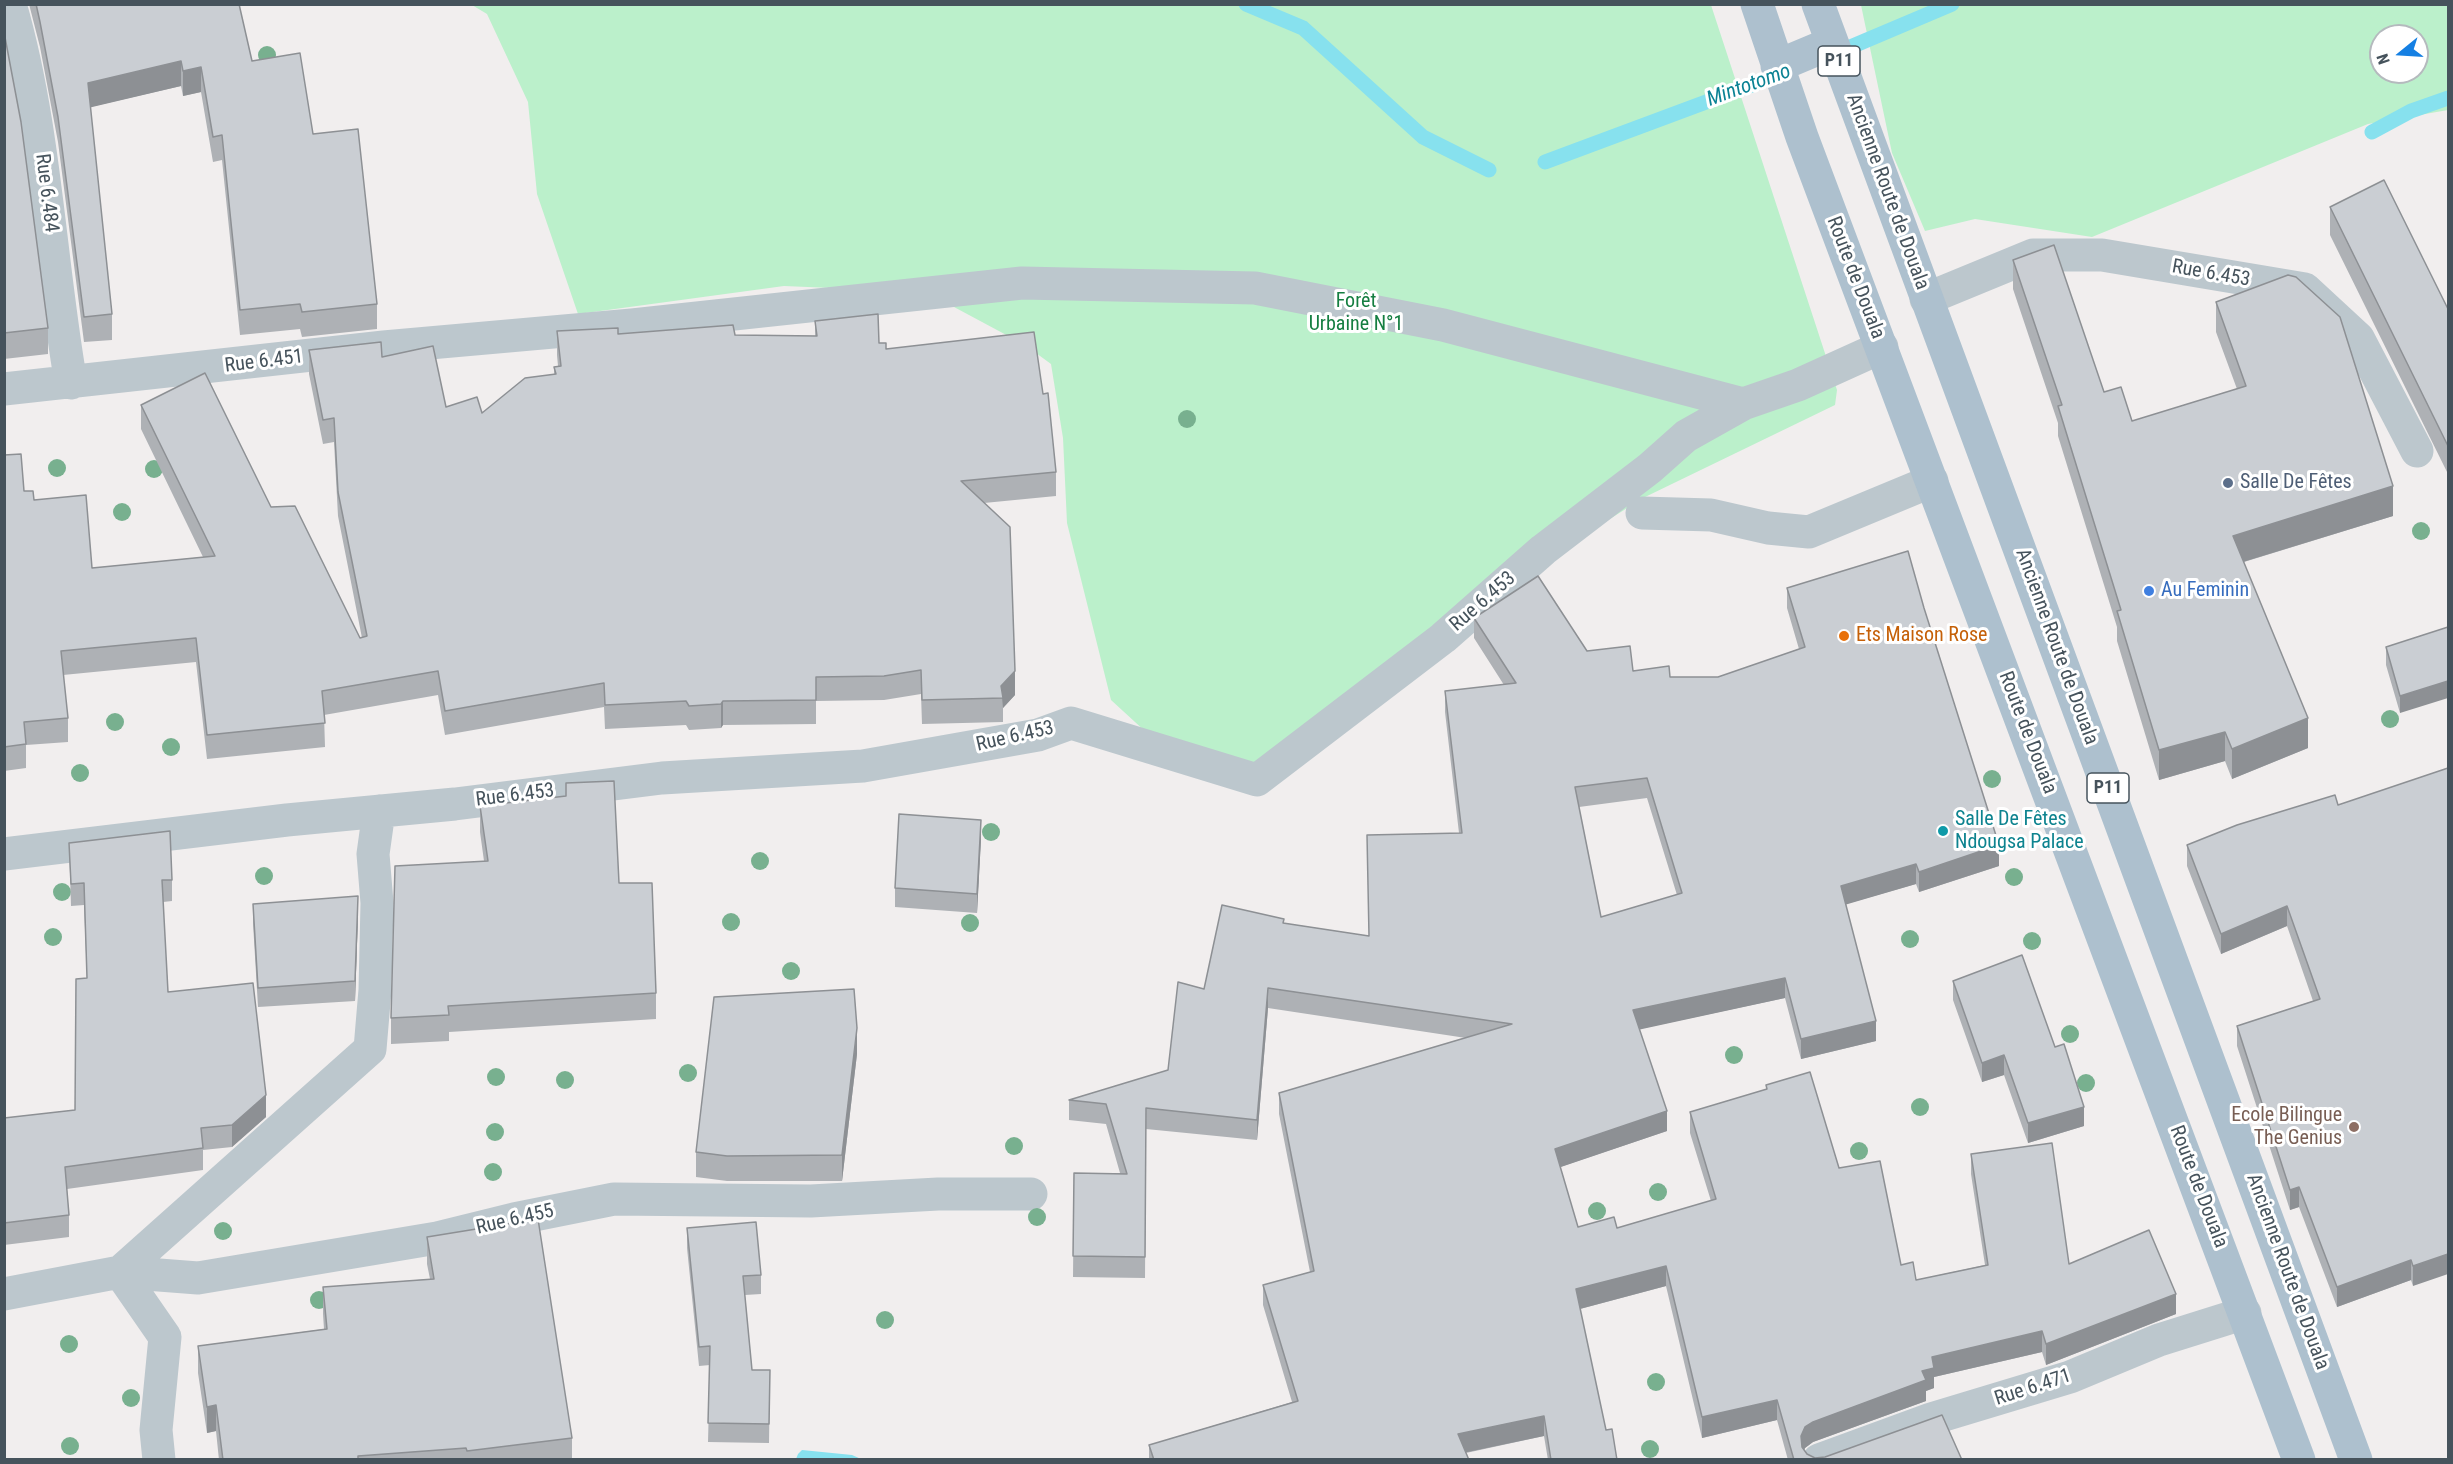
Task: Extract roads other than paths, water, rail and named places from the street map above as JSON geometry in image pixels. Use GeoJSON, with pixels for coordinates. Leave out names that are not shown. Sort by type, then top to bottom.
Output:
{"type":"FeatureCollection","features":[{"type":"Feature","properties":{"kind":"main road","name":"Ancienne Route de Douala"},"geometry":{"type":"LineString","coordinates":[[1818,4],[2356,1460]]}},
{"type":"Feature","properties":{"kind":"main road","name":"Route de Douala"},"geometry":{"type":"LineString","coordinates":[[1758,8],[1802,137],[2299,1460]]}},
{"type":"Feature","properties":{"kind":"main road"},"geometry":{"type":"LineString","coordinates":[[1777,66],[1832,44]]}},
{"type":"Feature","properties":{"kind":"street","name":"Rue 6.484"},"geometry":{"type":"LineString","coordinates":[[10,4],[33,105],[48,206],[59,315],[71,383]]}},
{"type":"Feature","properties":{"kind":"street","name":"Rue 6.453"},"geometry":{"type":"LineString","coordinates":[[1926,299],[2033,255],[2102,255],[2305,289],[2358,338],[2417,451]]}},
{"type":"Feature","properties":{"kind":"street","name":"Rue 6.451"},"geometry":{"type":"LineString","coordinates":[[4,389],[384,347],[632,325],[1022,283],[1255,288],[1443,325],[1743,404]]}},
{"type":"Feature","properties":{"kind":"street","name":"Rue 6.453"},"geometry":{"type":"LineString","coordinates":[[4,854],[455,804],[662,778],[863,766],[1038,735],[1071,723],[1257,780],[1443,638],[1543,550],[1650,468],[1686,436],[1743,404],[1798,385],[1881,347]]}},
{"type":"Feature","properties":{"kind":"street"},"geometry":{"type":"LineString","coordinates":[[1642,513],[1711,515],[1768,528],[1809,532],[1932,481]]}},
{"type":"Feature","properties":{"kind":"street"},"geometry":{"type":"LineString","coordinates":[[159,1460],[156,1430],[165,1337],[120,1272],[370,1049],[375,990],[377,903],[373,854],[379,811]]}},
{"type":"Feature","properties":{"kind":"street","name":"Rue 6.455"},"geometry":{"type":"LineString","coordinates":[[4,1294],[120,1272],[198,1278],[437,1238],[514,1219],[614,1199],[811,1200],[938,1194],[1031,1194]]}},
{"type":"Feature","properties":{"kind":"street","name":"Rue 6.471"},"geometry":{"type":"LineString","coordinates":[[1820,1460],[1931,1419],[2070,1377],[2159,1340],[2245,1313]]}},
{"type":"Feature","properties":{"kind":"water"},"geometry":{"type":"Polygon","coordinates":[[[802,1450],[852,1455],[861,1459],[796,1459],[802,1450]]]}},
{"type":"Feature","properties":{"kind":"waterway","name":"Mintotomo"},"geometry":{"type":"LineString","coordinates":[[1246,4],[1303,28],[1423,137],[1489,170]]}},
{"type":"Feature","properties":{"kind":"waterway","name":"Mintotomo"},"geometry":{"type":"LineString","coordinates":[[1834,54],[1952,4]]}},
{"type":"Feature","properties":{"kind":"waterway","name":"Mintotomo"},"geometry":{"type":"LineString","coordinates":[[1545,162],[1784,73]]}},
{"type":"Feature","properties":{"kind":"waterway"},"geometry":{"type":"LineString","coordinates":[[2372,132],[2411,111],[2448,98]]}},
{"type":"Feature","properties":{"kind":"place","name":"Salle De Fêtes"},"geometry":{"type":"Point","coordinates":[2228,483]}},
{"type":"Feature","properties":{"kind":"place","name":"Au Feminin"},"geometry":{"type":"Point","coordinates":[2149,591]}},
{"type":"Feature","properties":{"kind":"place","name":"Ets Maison Rose"},"geometry":{"type":"Point","coordinates":[1844,636]}},
{"type":"Feature","properties":{"kind":"place","name":"Salle De Fêtes Ndougsa Palace"},"geometry":{"type":"Point","coordinates":[1943,831]}},
{"type":"Feature","properties":{"kind":"place","name":"Ecole Bilingue The Genius"},"geometry":{"type":"Point","coordinates":[2354,1127]}},
{"type":"Feature","properties":{"kind":"park label","name":"Forêt Urbaine N°1"},"geometry":{"type":"Point","coordinates":[1356,314]}}]}
